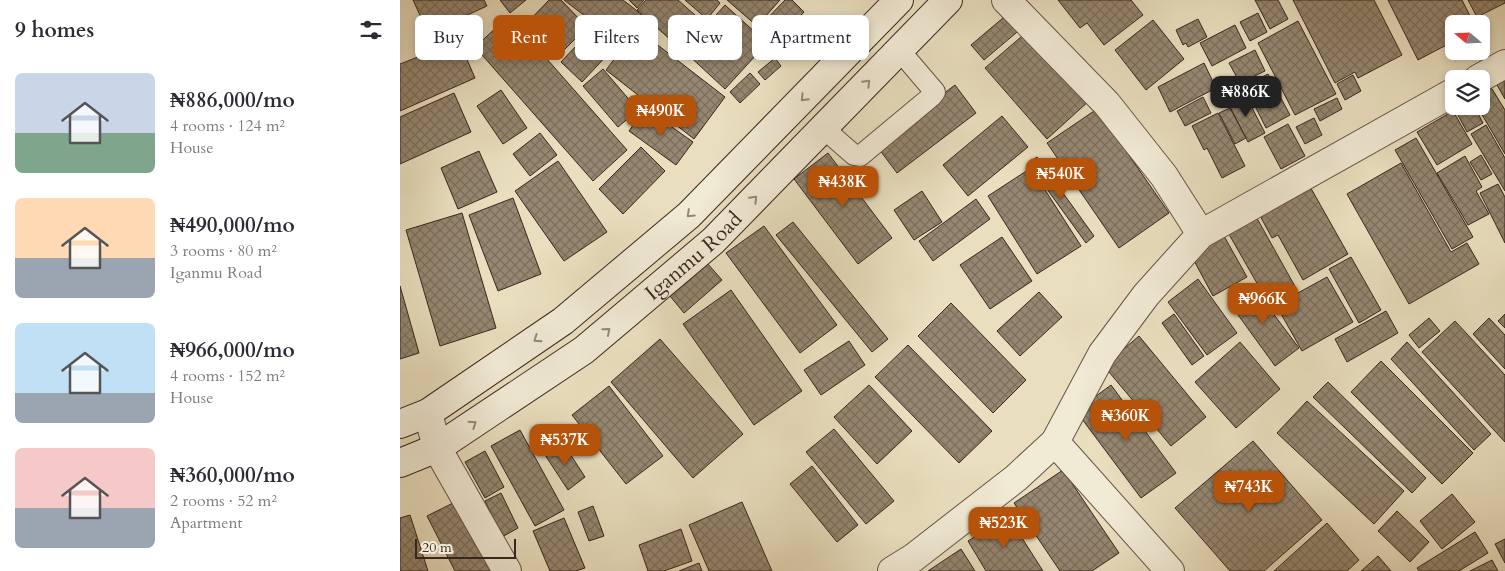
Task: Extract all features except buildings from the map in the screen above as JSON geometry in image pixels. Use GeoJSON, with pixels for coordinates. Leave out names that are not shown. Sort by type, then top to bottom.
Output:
{"type":"FeatureCollection","features":[{"type":"Feature","properties":{"kind":"street","name":"Iganmu Road"},"geometry":{"type":"LineString","coordinates":[[400,424],[428,412],[563,321],[690,215],[899,0]]}},
{"type":"Feature","properties":{"kind":"street","name":"Iganmu Road"},"geometry":{"type":"LineString","coordinates":[[400,463],[437,448],[584,350],[713,241],[822,127],[900,51],[948,0]]}},
{"type":"Feature","properties":{"kind":"street"},"geometry":{"type":"LineString","coordinates":[[1006,0],[1107,104],[1164,176],[1201,234]]}},
{"type":"Feature","properties":{"kind":"street"},"geometry":{"type":"LineString","coordinates":[[1490,72],[1505,64]]}},
{"type":"Feature","properties":{"kind":"street"},"geometry":{"type":"LineString","coordinates":[[892,571],[913,558],[1016,478],[1055,442],[1102,354],[1146,294],[1201,234],[1445,97]]}},
{"type":"Feature","properties":{"kind":"street"},"geometry":{"type":"LineString","coordinates":[[428,412],[437,448],[507,571]]}},
{"type":"Feature","properties":{"kind":"street"},"geometry":{"type":"LineString","coordinates":[[1055,442],[1170,571]]}},
{"type":"Feature","properties":{"kind":"lane"},"geometry":{"type":"LineString","coordinates":[[822,127],[854,155],[860,156],[932,96],[935,92],[900,51]]}}]}
